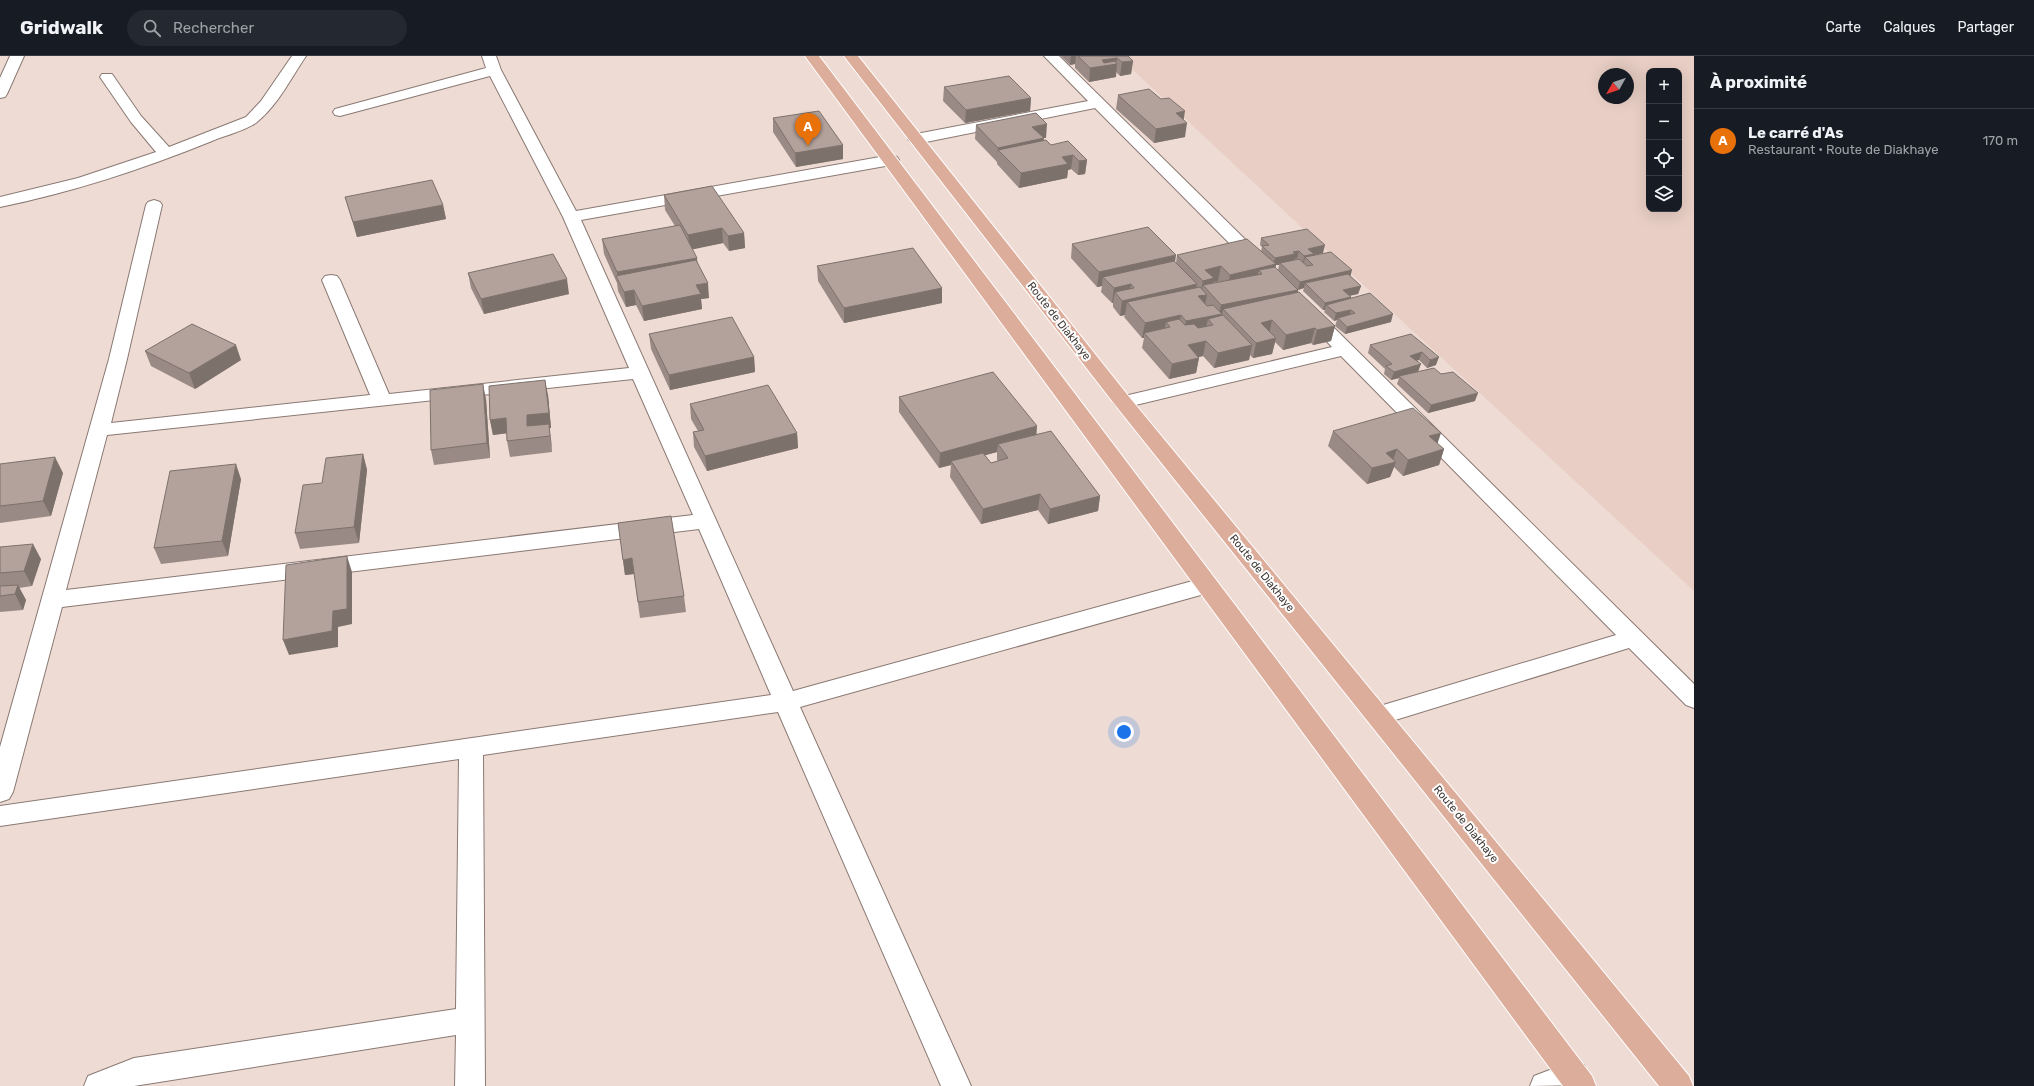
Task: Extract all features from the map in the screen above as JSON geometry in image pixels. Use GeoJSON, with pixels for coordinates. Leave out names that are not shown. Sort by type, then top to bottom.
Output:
{"type":"FeatureCollection","features":[{"type":"Feature","properties":{"kind":"main road"},"geometry":{"type":"LineString","coordinates":[[812,56],[1577,1080]]}},
{"type":"Feature","properties":{"kind":"main road","name":"Route de Diakhaye"},"geometry":{"type":"LineString","coordinates":[[851,56],[1123,402],[1678,1086]]}},
{"type":"Feature","properties":{"kind":"street"},"geometry":{"type":"LineString","coordinates":[[0,94],[17,56]]}},
{"type":"Feature","properties":{"kind":"street"},"geometry":{"type":"LineString","coordinates":[[0,202],[31,196],[116,173],[250,120],[266,104],[299,56]]}},
{"type":"Feature","properties":{"kind":"street"},"geometry":{"type":"LineString","coordinates":[[1051,56],[1272,276]]}},
{"type":"Feature","properties":{"kind":"street"},"geometry":{"type":"LineString","coordinates":[[340,112],[492,63],[571,217],[956,1086]]}},
{"type":"Feature","properties":{"kind":"street"},"geometry":{"type":"LineString","coordinates":[[107,77],[136,119],[166,154]]}},
{"type":"Feature","properties":{"kind":"street"},"geometry":{"type":"LineString","coordinates":[[916,138],[1099,103]]}},
{"type":"Feature","properties":{"kind":"street"},"geometry":{"type":"LineString","coordinates":[[571,217],[891,160]]}},
{"type":"Feature","properties":{"kind":"street"},"geometry":{"type":"LineString","coordinates":[[0,792],[118,359],[154,205]]}},
{"type":"Feature","properties":{"kind":"street"},"geometry":{"type":"LineString","coordinates":[[331,280],[382,400]]}},
{"type":"Feature","properties":{"kind":"street"},"geometry":{"type":"LineString","coordinates":[[1300,304],[1694,699]]}},
{"type":"Feature","properties":{"kind":"street"},"geometry":{"type":"LineString","coordinates":[[1123,402],[1345,349]]}},
{"type":"Feature","properties":{"kind":"street"},"geometry":{"type":"LineString","coordinates":[[99,430],[640,373]]}},
{"type":"Feature","properties":{"kind":"street"},"geometry":{"type":"LineString","coordinates":[[52,600],[705,521]]}},
{"type":"Feature","properties":{"kind":"street"},"geometry":{"type":"LineString","coordinates":[[0,816],[785,702],[1207,585]]}},
{"type":"Feature","properties":{"kind":"street"},"geometry":{"type":"LineString","coordinates":[[1379,716],[1634,638]]}},
{"type":"Feature","properties":{"kind":"street"},"geometry":{"type":"LineString","coordinates":[[470,748],[470,1086]]}},
{"type":"Feature","properties":{"kind":"street"},"geometry":{"type":"LineString","coordinates":[[99,1086],[134,1072],[470,1020]]}},
{"type":"Feature","properties":{"kind":"street"},"geometry":{"type":"LineString","coordinates":[[1545,1086],[1577,1080]]}},
{"type":"Feature","properties":{"kind":"shaded area"},"geometry":{"type":"Polygon","coordinates":[[[1118,56],[1694,56],[1694,591],[1402,321],[1118,56]]]}},
{"type":"Feature","properties":{"kind":"building"},"geometry":{"type":"Polygon","coordinates":[[[1078,56],[1128,56],[1133,61],[1122,62],[1117,58],[1102,60],[1104,63],[1115,61],[1117,64],[1090,68],[1078,56]]]}},
{"type":"Feature","properties":{"kind":"building"},"geometry":{"type":"Polygon","coordinates":[[[1009,76],[1031,98],[966,110],[944,87],[1009,76]]]}},
{"type":"Feature","properties":{"kind":"building"},"geometry":{"type":"Polygon","coordinates":[[[1149,89],[1161,99],[1169,98],[1185,111],[1176,113],[1187,123],[1156,129],[1118,95],[1149,89]]]}},
{"type":"Feature","properties":{"kind":"building"},"geometry":{"type":"Polygon","coordinates":[[[819,111],[843,145],[795,153],[773,118],[819,111]]]}},
{"type":"Feature","properties":{"kind":"building"},"geometry":{"type":"Polygon","coordinates":[[[1036,113],[1047,124],[1032,127],[1044,138],[998,148],[976,125],[1036,113]]]}},
{"type":"Feature","properties":{"kind":"building"},"geometry":{"type":"Polygon","coordinates":[[[1046,140],[1051,145],[1068,141],[1087,160],[1079,161],[1073,155],[1062,157],[1068,164],[1021,173],[998,150],[1046,140]]]}},
{"type":"Feature","properties":{"kind":"building"},"geometry":{"type":"Polygon","coordinates":[[[432,180],[443,205],[353,222],[345,197],[432,180]]]}},
{"type":"Feature","properties":{"kind":"building"},"geometry":{"type":"Polygon","coordinates":[[[712,186],[744,233],[728,236],[722,228],[688,235],[664,195],[712,186]]]}},
{"type":"Feature","properties":{"kind":"building"},"geometry":{"type":"Polygon","coordinates":[[[680,225],[697,258],[617,272],[602,239],[680,225]]]}},
{"type":"Feature","properties":{"kind":"building"},"geometry":{"type":"Polygon","coordinates":[[[1148,227],[1176,255],[1099,272],[1072,244],[1148,227]]]}},
{"type":"Feature","properties":{"kind":"building"},"geometry":{"type":"Polygon","coordinates":[[[1307,229],[1325,245],[1308,249],[1314,254],[1304,256],[1299,251],[1293,252],[1295,254],[1275,258],[1262,246],[1269,245],[1261,238],[1307,229]]]}},
{"type":"Feature","properties":{"kind":"building"},"geometry":{"type":"Polygon","coordinates":[[[1247,239],[1276,264],[1230,275],[1221,266],[1205,270],[1214,278],[1203,281],[1177,255],[1247,239]]]}},
{"type":"Feature","properties":{"kind":"building"},"geometry":{"type":"Polygon","coordinates":[[[913,248],[942,288],[844,308],[817,266],[913,248]]]}},
{"type":"Feature","properties":{"kind":"building"},"geometry":{"type":"Polygon","coordinates":[[[1331,252],[1352,270],[1300,282],[1280,263],[1299,259],[1307,266],[1313,265],[1305,257],[1331,252]]]}},
{"type":"Feature","properties":{"kind":"building"},"geometry":{"type":"Polygon","coordinates":[[[553,254],[567,279],[481,299],[468,273],[553,254]]]}},
{"type":"Feature","properties":{"kind":"building"},"geometry":{"type":"Polygon","coordinates":[[[696,260],[708,283],[696,285],[701,294],[642,306],[634,290],[624,292],[616,276],[696,260]]]}},
{"type":"Feature","properties":{"kind":"building"},"geometry":{"type":"Polygon","coordinates":[[[1174,261],[1197,284],[1122,301],[1115,292],[1134,288],[1131,284],[1114,288],[1103,277],[1174,261]]]}},
{"type":"Feature","properties":{"kind":"building"},"geometry":{"type":"Polygon","coordinates":[[[1275,267],[1298,290],[1221,305],[1203,285],[1262,274],[1259,270],[1275,267]]]}},
{"type":"Feature","properties":{"kind":"building"},"geometry":{"type":"Polygon","coordinates":[[[1348,274],[1361,286],[1343,290],[1351,297],[1325,303],[1305,283],[1348,274]]]}},
{"type":"Feature","properties":{"kind":"building"},"geometry":{"type":"Polygon","coordinates":[[[1200,287],[1207,295],[1198,296],[1207,306],[1213,305],[1222,314],[1186,321],[1181,315],[1145,323],[1127,302],[1200,287]]]}},
{"type":"Feature","properties":{"kind":"building"},"geometry":{"type":"Polygon","coordinates":[[[1299,292],[1335,326],[1317,330],[1315,328],[1286,335],[1272,320],[1261,323],[1276,338],[1256,343],[1223,309],[1299,292]]]}},
{"type":"Feature","properties":{"kind":"building"},"geometry":{"type":"Polygon","coordinates":[[[1370,293],[1393,314],[1347,327],[1338,318],[1355,313],[1351,310],[1336,313],[1326,305],[1370,293]]]}},
{"type":"Feature","properties":{"kind":"building"},"geometry":{"type":"Polygon","coordinates":[[[1223,315],[1252,345],[1218,353],[1206,341],[1188,345],[1199,358],[1172,364],[1144,333],[1170,327],[1166,322],[1179,319],[1185,325],[1194,324],[1198,328],[1213,325],[1208,319],[1223,315]]]}},
{"type":"Feature","properties":{"kind":"building"},"geometry":{"type":"Polygon","coordinates":[[[732,317],[754,357],[669,375],[649,334],[732,317]]]}},
{"type":"Feature","properties":{"kind":"building"},"geometry":{"type":"Polygon","coordinates":[[[192,324],[236,345],[189,373],[145,351],[192,324]]]}},
{"type":"Feature","properties":{"kind":"building"},"geometry":{"type":"Polygon","coordinates":[[[1411,334],[1439,357],[1430,360],[1422,352],[1410,356],[1421,364],[1394,372],[1386,366],[1392,364],[1370,345],[1411,334]]]}},
{"type":"Feature","properties":{"kind":"building"},"geometry":{"type":"Polygon","coordinates":[[[1434,368],[1441,374],[1453,372],[1478,393],[1431,405],[1399,376],[1434,368]]]}},
{"type":"Feature","properties":{"kind":"building"},"geometry":{"type":"Polygon","coordinates":[[[993,372],[1037,426],[940,453],[899,397],[993,372]]]}},
{"type":"Feature","properties":{"kind":"building"},"geometry":{"type":"Polygon","coordinates":[[[545,380],[549,413],[527,415],[527,426],[549,424],[550,436],[507,441],[506,418],[490,420],[489,386],[545,380]]]}},
{"type":"Feature","properties":{"kind":"building"},"geometry":{"type":"Polygon","coordinates":[[[483,384],[487,443],[431,450],[430,390],[483,384]]]}},
{"type":"Feature","properties":{"kind":"building"},"geometry":{"type":"Polygon","coordinates":[[[768,385],[797,433],[705,456],[693,432],[704,430],[690,404],[768,385]]]}},
{"type":"Feature","properties":{"kind":"building"},"geometry":{"type":"Polygon","coordinates":[[[1413,408],[1441,433],[1429,436],[1444,449],[1408,460],[1397,449],[1386,453],[1396,462],[1372,468],[1333,431],[1413,408]]]}},
{"type":"Feature","properties":{"kind":"building"},"geometry":{"type":"Polygon","coordinates":[[[1051,431],[1100,496],[1050,509],[1040,494],[983,509],[951,461],[983,453],[991,463],[1008,458],[998,444],[1051,431]]]}},
{"type":"Feature","properties":{"kind":"building"},"geometry":{"type":"Polygon","coordinates":[[[363,454],[354,527],[295,533],[303,485],[322,483],[326,458],[363,454]]]}},
{"type":"Feature","properties":{"kind":"building"},"geometry":{"type":"Polygon","coordinates":[[[55,457],[43,501],[0,506],[0,464],[55,457]]]}},
{"type":"Feature","properties":{"kind":"building"},"geometry":{"type":"Polygon","coordinates":[[[236,464],[222,541],[154,548],[170,471],[236,464]]]}},
{"type":"Feature","properties":{"kind":"building"},"geometry":{"type":"Polygon","coordinates":[[[671,516],[684,596],[638,602],[632,558],[623,560],[618,523],[671,516]]]}},
{"type":"Feature","properties":{"kind":"building"},"geometry":{"type":"Polygon","coordinates":[[[33,544],[24,571],[0,573],[0,547],[33,544]]]}},
{"type":"Feature","properties":{"kind":"building"},"geometry":{"type":"Polygon","coordinates":[[[347,556],[347,609],[333,611],[332,631],[283,640],[286,565],[347,556]]]}},
{"type":"Feature","properties":{"kind":"building"},"geometry":{"type":"Polygon","coordinates":[[[18,585],[15,594],[0,596],[0,586],[18,585]]]}},
{"type":"Feature","properties":{"kind":"place","name":"Le carré d'As"},"geometry":{"type":"Point","coordinates":[808,146]}}]}
